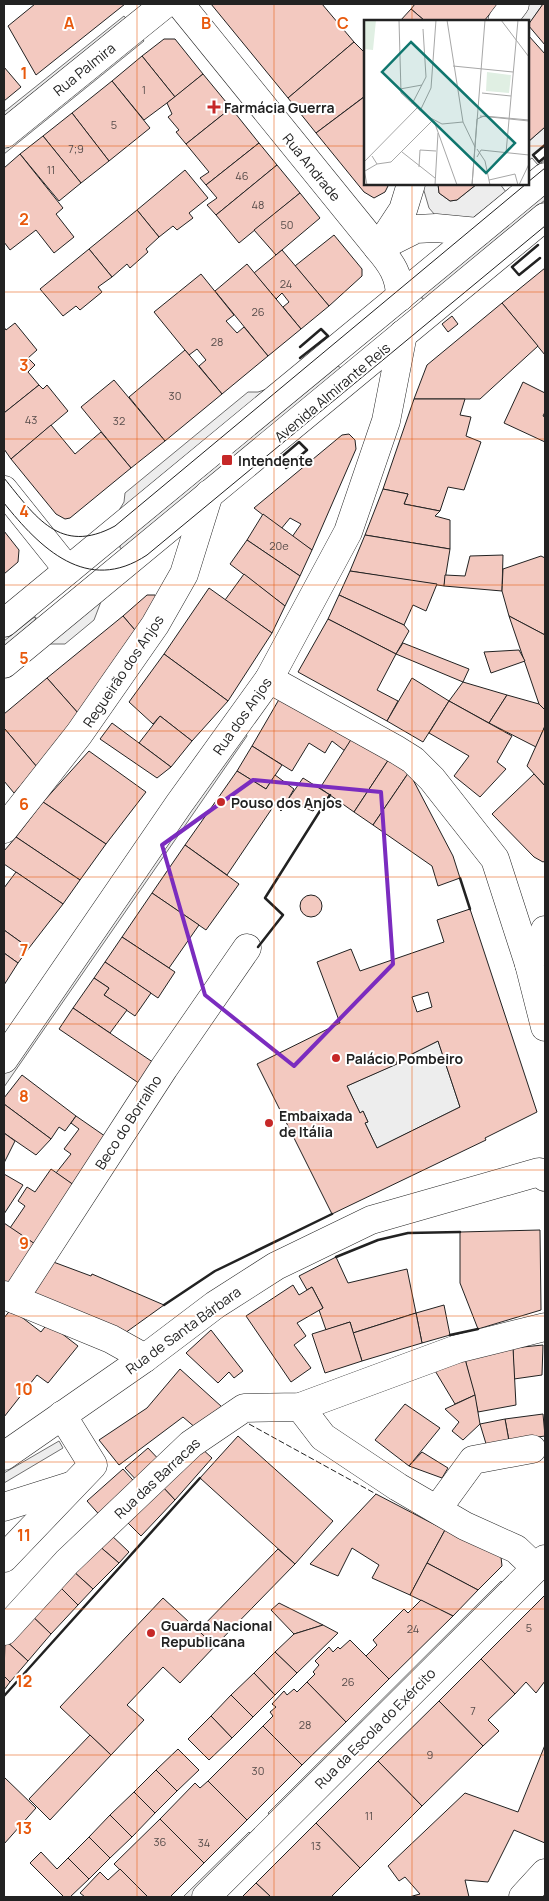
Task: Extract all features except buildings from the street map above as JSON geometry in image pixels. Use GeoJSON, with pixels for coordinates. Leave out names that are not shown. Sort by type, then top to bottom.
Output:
{"type":"FeatureCollection","features":[{"type":"Feature","properties":{"kind":"street","name":"Rua Palmira"},"geometry":{"type":"LineString","coordinates":[[4,134],[165,4]]}},
{"type":"Feature","properties":{"kind":"street","name":"Rua Andrade"},"geometry":{"type":"LineString","coordinates":[[180,4],[378,248]]}},
{"type":"Feature","properties":{"kind":"street"},"geometry":{"type":"LineString","coordinates":[[503,20],[515,4]]}},
{"type":"Feature","properties":{"kind":"street"},"geometry":{"type":"LineString","coordinates":[[4,624],[545,177]]}},
{"type":"Feature","properties":{"kind":"street"},"geometry":{"type":"LineString","coordinates":[[400,297],[400,288],[394,267],[378,248],[408,221],[411,185]]}},
{"type":"Feature","properties":{"kind":"street","name":"Avenida Almirante Reis"},"geometry":{"type":"LineString","coordinates":[[4,664],[545,217]]}},
{"type":"Feature","properties":{"kind":"street"},"geometry":{"type":"LineString","coordinates":[[408,221],[436,228],[478,232]]}},
{"type":"Feature","properties":{"kind":"street","name":"Rua dos Anjos"},"geometry":{"type":"LineString","coordinates":[[4,1059],[179,804],[269,679],[348,532],[386,421],[403,334],[400,297]]}},
{"type":"Feature","properties":{"kind":"street"},"geometry":{"type":"LineString","coordinates":[[4,490],[88,594]]}},
{"type":"Feature","properties":{"kind":"street","name":"Regueirão dos Anjos"},"geometry":{"type":"LineString","coordinates":[[4,829],[80,734],[155,625],[184,574],[209,494]]}},
{"type":"Feature","properties":{"kind":"street"},"geometry":{"type":"LineString","coordinates":[[269,679],[397,750],[413,760],[432,779],[495,859],[537,976],[545,1027]]}},
{"type":"Feature","properties":{"kind":"street"},"geometry":{"type":"LineString","coordinates":[[537,976],[545,930]]}},
{"type":"Feature","properties":{"kind":"street","name":"Beco do Borralho"},"geometry":{"type":"LineString","coordinates":[[9,1297],[164,1068],[248,948]]}},
{"type":"Feature","properties":{"kind":"street","name":"Rua de Santa Bárbara"},"geometry":{"type":"LineString","coordinates":[[4,1456],[145,1358],[248,1282],[276,1266],[371,1220],[539,1172],[545,1177]]}},
{"type":"Feature","properties":{"kind":"street"},"geometry":{"type":"LineString","coordinates":[[9,1297],[111,1339],[145,1358]]}},
{"type":"Feature","properties":{"kind":"street","name":"Rua das Barracas"},"geometry":{"type":"LineString","coordinates":[[4,1631],[67,1562],[191,1444],[244,1408],[300,1407],[457,1349],[545,1327]]}},
{"type":"Feature","properties":{"kind":"street"},"geometry":{"type":"LineString","coordinates":[[300,1407],[323,1437],[398,1487],[438,1508],[465,1526],[516,1549],[541,1564]]}},
{"type":"Feature","properties":{"kind":"street"},"geometry":{"type":"LineString","coordinates":[[4,1558],[93,1465],[62,1415]]}},
{"type":"Feature","properties":{"kind":"street"},"geometry":{"type":"LineString","coordinates":[[438,1508],[473,1460],[532,1449]]}},
{"type":"Feature","properties":{"kind":"street"},"geometry":{"type":"LineString","coordinates":[[4,1507],[74,1485]]}},
{"type":"Feature","properties":{"kind":"street","name":"Rua da Escola do Exército"},"geometry":{"type":"LineString","coordinates":[[206,1897],[541,1564]]}},
{"type":"Feature","properties":{"kind":"street"},"geometry":{"type":"LineString","coordinates":[[523,1897],[545,1873]]}},
{"type":"Feature","properties":{"kind":"highlighted area"},"geometry":{"type":"Polygon","coordinates":[[[253,780],[381,792],[393,964],[294,1066],[205,995],[162,845],[253,780]]]}},
{"type":"Feature","properties":{"kind":"shaded area"},"geometry":{"type":"Polygon","coordinates":[[[525,4],[543,4],[529,25],[529,20],[514,20],[525,4]]]}},
{"type":"Feature","properties":{"kind":"shaded area"},"geometry":{"type":"Polygon","coordinates":[[[124,16],[129,22],[4,124],[4,112],[124,16]]]}},
{"type":"Feature","properties":{"kind":"shaded area"},"geometry":{"type":"Polygon","coordinates":[[[139,34],[144,41],[4,154],[4,143],[139,34]]]}},
{"type":"Feature","properties":{"kind":"shaded area"},"geometry":{"type":"Polygon","coordinates":[[[545,127],[545,145],[534,155],[539,161],[545,157],[545,160],[538,165],[532,158],[529,160],[529,141],[545,127]]]}},
{"type":"Feature","properties":{"kind":"shaded area"},"geometry":{"type":"Polygon","coordinates":[[[422,185],[438,185],[439,193],[450,201],[457,200],[476,185],[501,185],[506,192],[470,220],[435,215],[429,208],[422,185]]]}},
{"type":"Feature","properties":{"kind":"shaded area"},"geometry":{"type":"Polygon","coordinates":[[[545,194],[545,200],[425,299],[422,299],[422,296],[545,194]]]}},
{"type":"Feature","properties":{"kind":"shaded area"},"geometry":{"type":"Polygon","coordinates":[[[338,366],[341,368],[123,549],[120,548],[120,545],[338,366]]]}},
{"type":"Feature","properties":{"kind":"shaded area"},"geometry":{"type":"Polygon","coordinates":[[[267,389],[118,512],[124,502],[125,493],[248,392],[258,392],[267,389]]]}},
{"type":"Feature","properties":{"kind":"shaded area"},"geometry":{"type":"Polygon","coordinates":[[[102,599],[94,620],[65,644],[49,644],[102,599]]]}},
{"type":"Feature","properties":{"kind":"shaded area"},"geometry":{"type":"Polygon","coordinates":[[[36,617],[35,620],[4,647],[4,641],[36,617]]]}},
{"type":"Feature","properties":{"kind":"shaded area"},"geometry":{"type":"Polygon","coordinates":[[[244,728],[247,736],[4,1087],[4,1073],[244,728]]]}},
{"type":"Feature","properties":{"kind":"shaded area"},"geometry":{"type":"Polygon","coordinates":[[[438,1041],[460,1107],[377,1148],[365,1123],[368,1122],[363,1111],[360,1113],[347,1086],[396,1064],[396,1062],[438,1041]]]}},
{"type":"Feature","properties":{"kind":"shaded area"},"geometry":{"type":"Polygon","coordinates":[[[59,1441],[63,1448],[4,1483],[4,1473],[59,1441]]]}},
{"type":"Feature","properties":{"kind":"shaded area"},"geometry":{"type":"Polygon","coordinates":[[[501,1581],[507,1587],[274,1820],[268,1813],[501,1581]]]}},
{"type":"Feature","properties":{"kind":"shaded area"},"geometry":{"type":"Polygon","coordinates":[[[249,1832],[255,1838],[196,1897],[183,1897],[249,1832]]]}},
{"type":"Feature","properties":{"kind":"tram line"},"geometry":{"type":"LineString","coordinates":[[529,181],[545,168]]}},
{"type":"Feature","properties":{"kind":"tram line"},"geometry":{"type":"LineString","coordinates":[[4,478],[38,518],[50,528],[64,534],[79,536],[96,534],[115,526],[525,185]]}},
{"type":"Feature","properties":{"kind":"tram line"},"geometry":{"type":"LineString","coordinates":[[4,503],[33,536],[49,550],[66,561],[85,568],[104,570],[125,566],[147,555],[545,226]]}},
{"type":"Feature","properties":{"kind":"fence"},"geometry":{"type":"LineString","coordinates":[[249,1424],[376,1494]]}},
{"type":"Feature","properties":{"kind":"wall"},"geometry":{"type":"LineString","coordinates":[[545,145],[533,155],[539,162],[545,157]]}},
{"type":"Feature","properties":{"kind":"wall"},"geometry":{"type":"LineString","coordinates":[[538,245],[512,267],[519,275],[540,258]]}},
{"type":"Feature","properties":{"kind":"wall"},"geometry":{"type":"LineString","coordinates":[[300,347],[321,329],[328,336],[300,358]]}},
{"type":"Feature","properties":{"kind":"wall"},"geometry":{"type":"LineString","coordinates":[[272,465],[299,442],[307,450],[286,468]]}},
{"type":"Feature","properties":{"kind":"wall"},"geometry":{"type":"LineString","coordinates":[[258,947],[283,915],[265,898],[330,795]]}},
{"type":"Feature","properties":{"kind":"wall"},"geometry":{"type":"LineString","coordinates":[[460,878],[470,909]]}},
{"type":"Feature","properties":{"kind":"wall"},"geometry":{"type":"LineString","coordinates":[[164,1305],[215,1271],[332,1214]]}},
{"type":"Feature","properties":{"kind":"wall"},"geometry":{"type":"LineString","coordinates":[[336,1257],[378,1240],[408,1233],[460,1232]]}},
{"type":"Feature","properties":{"kind":"wall"},"geometry":{"type":"LineString","coordinates":[[450,1335],[478,1329]]}},
{"type":"Feature","properties":{"kind":"wall"},"geometry":{"type":"LineString","coordinates":[[4,1696],[200,1478]]}},
{"type":"Feature","properties":{"kind":"place","name":"Farmácia Guerra"},"geometry":{"type":"Point","coordinates":[214,107]}},
{"type":"Feature","properties":{"kind":"place","name":"Intendente"},"geometry":{"type":"Point","coordinates":[227,460]}},
{"type":"Feature","properties":{"kind":"place","name":"Pouso dos Anjos"},"geometry":{"type":"Point","coordinates":[221,802]}},
{"type":"Feature","properties":{"kind":"place","name":"Palácio Pombeiro"},"geometry":{"type":"Point","coordinates":[336,1058]}},
{"type":"Feature","properties":{"kind":"place","name":"Embaixada de Itália"},"geometry":{"type":"Point","coordinates":[269,1123]}},
{"type":"Feature","properties":{"kind":"place","name":"Guarda Nacional Republicana"},"geometry":{"type":"Point","coordinates":[151,1633]}}]}
